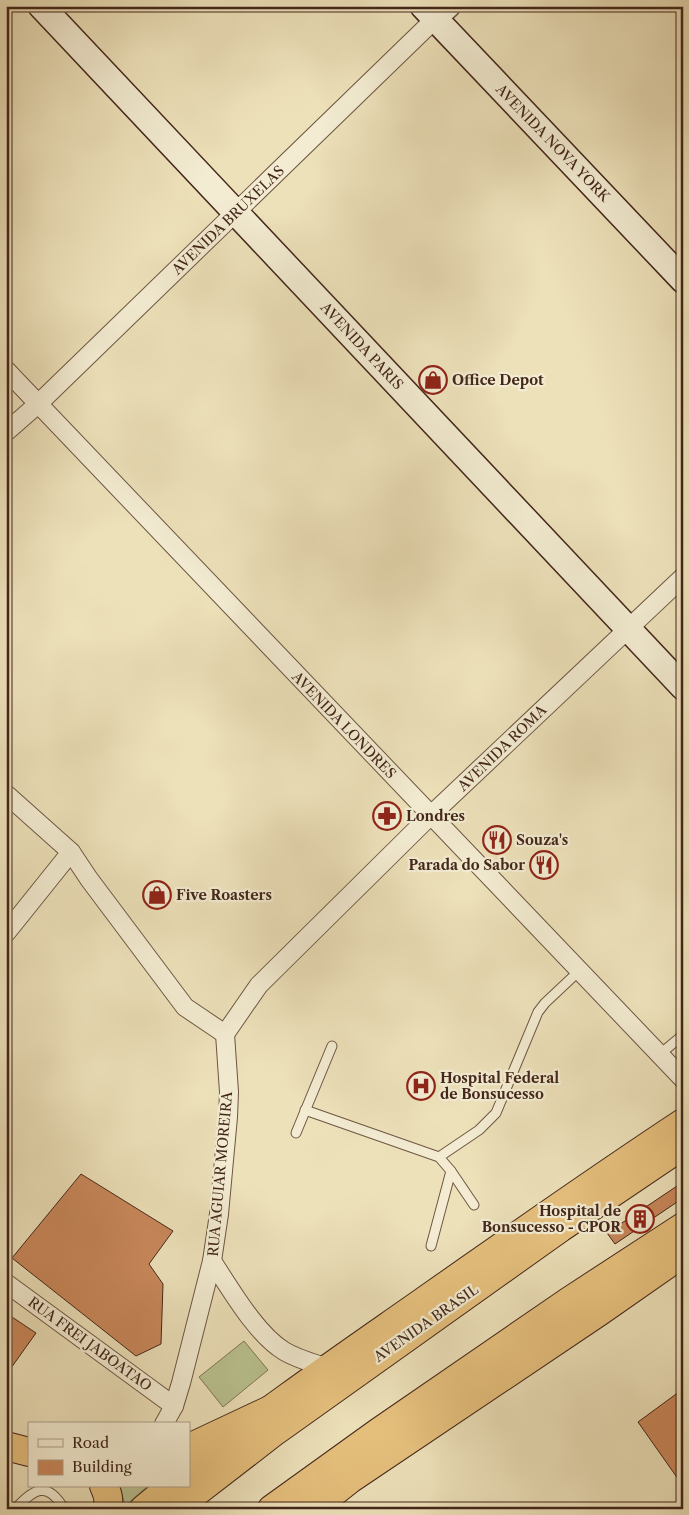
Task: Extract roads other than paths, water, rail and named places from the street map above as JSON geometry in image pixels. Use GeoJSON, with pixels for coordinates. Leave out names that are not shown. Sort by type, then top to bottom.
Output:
{"type":"FeatureCollection","features":[{"type":"Feature","properties":{"kind":"highway","name":"AVENIDA BRASIL"},"geometry":{"type":"LineString","coordinates":[[190,1472],[328,1368],[619,1165],[683,1123]]}},
{"type":"Feature","properties":{"kind":"highway","name":"AVENIDA BRASIL"},"geometry":{"type":"LineString","coordinates":[[174,1509],[275,1431],[560,1228],[683,1145]]}},
{"type":"Feature","properties":{"kind":"highway"},"geometry":{"type":"LineString","coordinates":[[272,1509],[535,1324],[683,1227]]}},
{"type":"Feature","properties":{"kind":"highway"},"geometry":{"type":"LineString","coordinates":[[312,1509],[350,1479],[600,1312],[683,1254]]}},
{"type":"Feature","properties":{"kind":"highway"},"geometry":{"type":"LineString","coordinates":[[190,1448],[270,1410]]}},
{"type":"Feature","properties":{"kind":"highway"},"geometry":{"type":"LineString","coordinates":[[105,1488],[108,1494],[107,1509]]}},
{"type":"Feature","properties":{"kind":"highway"},"geometry":{"type":"LineString","coordinates":[[144,1509],[170,1488]]}},
{"type":"Feature","properties":{"kind":"main road","name":"AVENIDA PARIS"},"geometry":{"type":"LineString","coordinates":[[41,6],[683,687]]}},
{"type":"Feature","properties":{"kind":"main road","name":"AVENIDA NOVA YORK"},"geometry":{"type":"LineString","coordinates":[[436,11],[683,280]]}},
{"type":"Feature","properties":{"kind":"street","name":"AVENIDA BRUXELAS"},"geometry":{"type":"LineString","coordinates":[[6,432],[38,404],[237,212],[436,11]]}},
{"type":"Feature","properties":{"kind":"street","name":"AVENIDA LONDRES"},"geometry":{"type":"LineString","coordinates":[[6,370],[683,1079]]}},
{"type":"Feature","properties":{"kind":"street","name":"AVENIDA ROMA"},"geometry":{"type":"LineString","coordinates":[[225,1034],[258,985],[430,816],[683,577]]}},
{"type":"Feature","properties":{"kind":"street"},"geometry":{"type":"LineString","coordinates":[[6,794],[71,852],[112,911],[185,1007],[225,1034]]}},
{"type":"Feature","properties":{"kind":"street"},"geometry":{"type":"LineString","coordinates":[[6,933],[71,852]]}},
{"type":"Feature","properties":{"kind":"street","name":"RUA AGUIAR MOREIRA"},"geometry":{"type":"LineString","coordinates":[[165,1422],[174,1406],[212,1261],[219,1214],[228,1117],[225,1034]]}},
{"type":"Feature","properties":{"kind":"street"},"geometry":{"type":"LineString","coordinates":[[212,1261],[246,1310],[273,1342],[284,1351],[328,1368]]}},
{"type":"Feature","properties":{"kind":"street","name":"RUA FREI JABOATAO"},"geometry":{"type":"LineString","coordinates":[[6,1283],[174,1406]]}},
{"type":"Feature","properties":{"kind":"lane"},"geometry":{"type":"LineString","coordinates":[[439,1158],[479,1130],[496,1112],[538,1012],[579,971]]}},
{"type":"Feature","properties":{"kind":"lane"},"geometry":{"type":"LineString","coordinates":[[659,1055],[683,1035]]}},
{"type":"Feature","properties":{"kind":"lane"},"geometry":{"type":"LineString","coordinates":[[296,1133],[332,1046]]}},
{"type":"Feature","properties":{"kind":"lane"},"geometry":{"type":"LineString","coordinates":[[305,1110],[439,1158],[474,1206]]}},
{"type":"Feature","properties":{"kind":"lane"},"geometry":{"type":"LineString","coordinates":[[431,1246],[451,1172]]}},
{"type":"Feature","properties":{"kind":"lane"},"geometry":{"type":"LineString","coordinates":[[15,1509],[34,1491],[44,1490],[51,1494],[64,1509]]}},
{"type":"Feature","properties":{"kind":"place","name":"Office Depot"},"geometry":{"type":"Point","coordinates":[433,380]}},
{"type":"Feature","properties":{"kind":"place","name":"Londres"},"geometry":{"type":"Point","coordinates":[387,816]}},
{"type":"Feature","properties":{"kind":"place","name":"Souza's"},"geometry":{"type":"Point","coordinates":[497,840]}},
{"type":"Feature","properties":{"kind":"place","name":"Parada do Sabor"},"geometry":{"type":"Point","coordinates":[544,865]}},
{"type":"Feature","properties":{"kind":"place","name":"Five Roasters"},"geometry":{"type":"Point","coordinates":[157,895]}},
{"type":"Feature","properties":{"kind":"place","name":"Hospital Federal de Bonsucesso"},"geometry":{"type":"Point","coordinates":[421,1086]}},
{"type":"Feature","properties":{"kind":"place","name":"Hospital de Bonsucesso - CPOR"},"geometry":{"type":"Point","coordinates":[640,1219]}}]}
